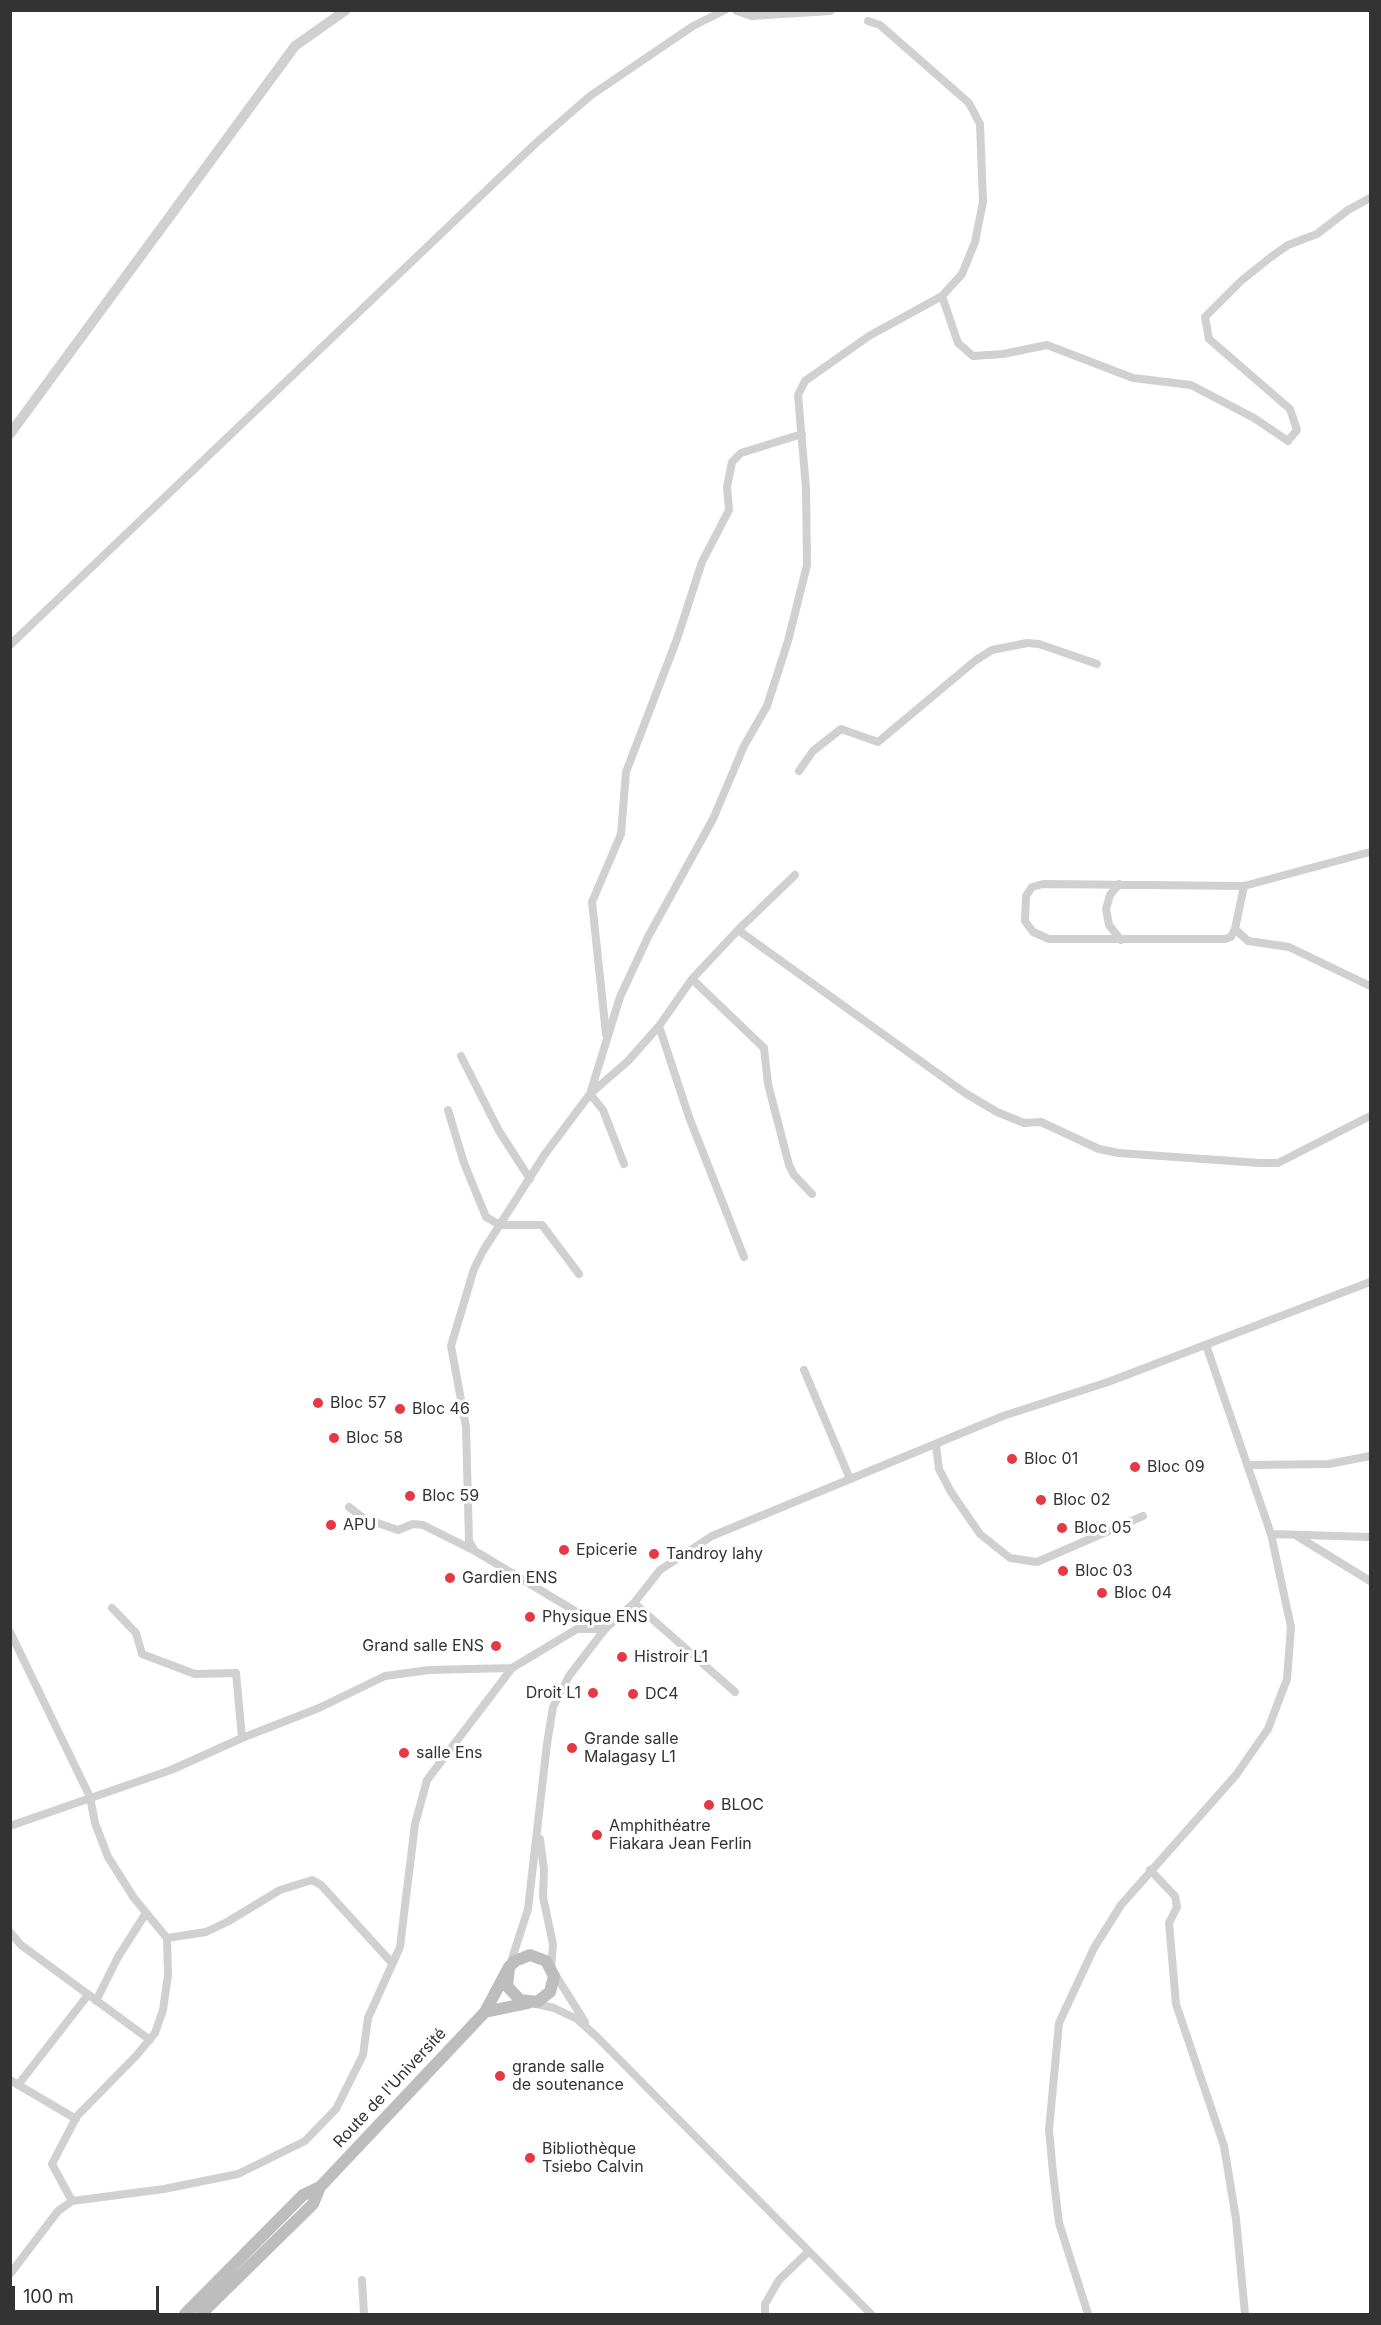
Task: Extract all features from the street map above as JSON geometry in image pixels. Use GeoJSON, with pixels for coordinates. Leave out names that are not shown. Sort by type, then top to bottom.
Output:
{"type":"FeatureCollection","features":[{"type":"Feature","properties":{"kind":"main road"},"geometry":{"type":"LineString","coordinates":[[485,2012],[529,2003],[545,1998],[550,1992],[554,1976],[551,1968],[546,1961],[530,1955],[522,1957],[509,1967],[506,1976],[512,1994],[529,2003]]}},
{"type":"Feature","properties":{"kind":"main road","name":"Route de l'Université"},"geometry":{"type":"LineString","coordinates":[[201,2314],[313,2204],[320,2187],[485,2012],[509,1967]]}},
{"type":"Feature","properties":{"kind":"main road","name":"Route de l'Université"},"geometry":{"type":"LineString","coordinates":[[185,2314],[303,2195],[320,2187]]}},
{"type":"Feature","properties":{"kind":"street"},"geometry":{"type":"LineString","coordinates":[[10,434],[295,46],[346,10]]}},
{"type":"Feature","properties":{"kind":"street"},"geometry":{"type":"LineString","coordinates":[[10,645],[536,143],[590,96],[693,26],[725,10]]}},
{"type":"Feature","properties":{"kind":"street"},"geometry":{"type":"LineString","coordinates":[[737,10],[752,15],[830,10]]}},
{"type":"Feature","properties":{"kind":"street"},"geometry":{"type":"LineString","coordinates":[[590,1094],[620,997],[648,937],[713,819],[744,746],[771,695],[806,575],[807,511],[798,395],[805,381],[869,336],[942,296],[962,274],[975,242],[983,201],[980,124],[969,103],[880,25],[868,21]]}},
{"type":"Feature","properties":{"kind":"street"},"geometry":{"type":"LineString","coordinates":[[942,296],[958,344],[973,356],[1003,354],[1047,345],[1133,378],[1191,385],[1254,418],[1288,441],[1297,430],[1290,409],[1209,339],[1205,317],[1241,281],[1288,245],[1317,234],[1348,210],[1371,198]]}},
{"type":"Feature","properties":{"kind":"street"},"geometry":{"type":"LineString","coordinates":[[606,1037],[592,902],[621,834],[626,772],[677,639],[702,562],[729,510],[727,487],[732,462],[741,453],[802,434]]}},
{"type":"Feature","properties":{"kind":"street"},"geometry":{"type":"LineString","coordinates":[[800,771],[813,751],[841,729],[878,742],[976,660],[992,650],[1027,643],[1039,644],[1096,664]]}},
{"type":"Feature","properties":{"kind":"street"},"geometry":{"type":"LineString","coordinates":[[1244,886],[1232,937],[1216,940],[1049,939],[1033,932],[1025,921],[1026,896],[1032,887],[1058,882],[1244,886],[1371,852]]}},
{"type":"Feature","properties":{"kind":"street"},"geometry":{"type":"LineString","coordinates":[[475,1551],[469,1540],[466,1428],[451,1346],[474,1269],[530,1179],[590,1094],[628,1061],[660,1026],[692,979],[795,875]]}},
{"type":"Feature","properties":{"kind":"street"},"geometry":{"type":"LineString","coordinates":[[1119,884],[1110,896],[1106,909],[1109,925],[1121,940]]}},
{"type":"Feature","properties":{"kind":"street"},"geometry":{"type":"LineString","coordinates":[[1235,929],[1248,941],[1289,946],[1371,986]]}},
{"type":"Feature","properties":{"kind":"street"},"geometry":{"type":"LineString","coordinates":[[738,930],[965,1093],[998,1112],[1024,1123],[1041,1122],[1099,1149],[1119,1153],[1278,1163],[1371,1116]]}},
{"type":"Feature","properties":{"kind":"street"},"geometry":{"type":"LineString","coordinates":[[692,979],[764,1048],[768,1084],[789,1165],[794,1175],[812,1194]]}},
{"type":"Feature","properties":{"kind":"street"},"geometry":{"type":"LineString","coordinates":[[660,1026],[689,1117],[744,1257]]}},
{"type":"Feature","properties":{"kind":"street"},"geometry":{"type":"LineString","coordinates":[[461,1056],[499,1131],[530,1179]]}},
{"type":"Feature","properties":{"kind":"street"},"geometry":{"type":"LineString","coordinates":[[590,1094],[603,1110],[624,1164]]}},
{"type":"Feature","properties":{"kind":"street"},"geometry":{"type":"LineString","coordinates":[[448,1110],[464,1163],[486,1218],[500,1225],[542,1225],[579,1274]]}},
{"type":"Feature","properties":{"kind":"street"},"geometry":{"type":"LineString","coordinates":[[509,1967],[528,1909],[553,1707],[569,1676],[605,1629],[634,1603],[660,1570],[712,1536],[936,1446],[1003,1416],[1108,1382],[1371,1282]]}},
{"type":"Feature","properties":{"kind":"street"},"geometry":{"type":"LineString","coordinates":[[1088,2314],[1059,2223],[1053,2173],[1049,2130],[1059,2023],[1094,1948],[1121,1905],[1236,1775],[1268,1729],[1287,1679],[1291,1628],[1271,1534],[1250,1465],[1227,1408],[1206,1345]]}},
{"type":"Feature","properties":{"kind":"street"},"geometry":{"type":"LineString","coordinates":[[804,1370],[850,1479]]}},
{"type":"Feature","properties":{"kind":"street"},"geometry":{"type":"LineString","coordinates":[[936,1446],[939,1469],[951,1492],[980,1534],[1010,1558],[1037,1562],[1143,1516]]}},
{"type":"Feature","properties":{"kind":"street"},"geometry":{"type":"LineString","coordinates":[[1250,1465],[1329,1464],[1371,1456]]}},
{"type":"Feature","properties":{"kind":"street"},"geometry":{"type":"LineString","coordinates":[[349,1507],[363,1518],[398,1530],[413,1524],[423,1526],[475,1551],[605,1629]]}},
{"type":"Feature","properties":{"kind":"street"},"geometry":{"type":"LineString","coordinates":[[1271,1534],[1371,1537]]}},
{"type":"Feature","properties":{"kind":"street"},"geometry":{"type":"LineString","coordinates":[[1296,1535],[1371,1581]]}},
{"type":"Feature","properties":{"kind":"street"},"geometry":{"type":"LineString","coordinates":[[634,1603],[735,1692]]}},
{"type":"Feature","properties":{"kind":"street"},"geometry":{"type":"LineString","coordinates":[[112,1608],[136,1633],[142,1654],[195,1674],[236,1673],[242,1738]]}},
{"type":"Feature","properties":{"kind":"street"},"geometry":{"type":"LineString","coordinates":[[10,2274],[58,2211],[72,2201],[164,2189],[238,2174],[305,2141],[336,2109],[363,2055],[368,2018],[400,1947],[415,1824],[427,1780],[512,1668],[576,1629],[605,1629]]}},
{"type":"Feature","properties":{"kind":"street"},"geometry":{"type":"LineString","coordinates":[[10,1632],[90,1797],[95,1823],[108,1857],[146,1913],[167,1938],[168,1975],[163,2010],[150,2040],[76,2119],[52,2164],[72,2201]]}},
{"type":"Feature","properties":{"kind":"street"},"geometry":{"type":"LineString","coordinates":[[10,1826],[171,1770],[242,1738],[320,1708],[385,1676],[429,1670],[512,1668]]}},
{"type":"Feature","properties":{"kind":"street"},"geometry":{"type":"LineString","coordinates":[[538,1825],[544,1870],[543,1897],[553,1944],[551,1968],[579,2015],[596,2036],[807,2252],[871,2314]]}},
{"type":"Feature","properties":{"kind":"street"},"geometry":{"type":"LineString","coordinates":[[1150,1870],[1175,1896],[1177,1908],[1169,1923],[1176,2004],[1224,2146],[1236,2219],[1245,2314]]}},
{"type":"Feature","properties":{"kind":"street"},"geometry":{"type":"LineString","coordinates":[[167,1938],[206,1932],[280,1890],[312,1880],[321,1885],[392,1963]]}},
{"type":"Feature","properties":{"kind":"street"},"geometry":{"type":"LineString","coordinates":[[96,2001],[118,1957],[146,1913]]}},
{"type":"Feature","properties":{"kind":"street"},"geometry":{"type":"LineString","coordinates":[[10,1932],[21,1945],[150,2040]]}},
{"type":"Feature","properties":{"kind":"street"},"geometry":{"type":"LineString","coordinates":[[76,2119],[14,2082],[88,1995]]}},
{"type":"Feature","properties":{"kind":"street"},"geometry":{"type":"LineString","coordinates":[[529,2003],[554,2008],[596,2036]]}},
{"type":"Feature","properties":{"kind":"street"},"geometry":{"type":"LineString","coordinates":[[765,2314],[765,2304],[779,2280],[807,2252]]}},
{"type":"Feature","properties":{"kind":"street"},"geometry":{"type":"LineString","coordinates":[[362,2280],[364,2314]]}},
{"type":"Feature","properties":{"kind":"place","name":"Bloc 57"},"geometry":{"type":"Point","coordinates":[318,1403]}},
{"type":"Feature","properties":{"kind":"place","name":"Bloc 46"},"geometry":{"type":"Point","coordinates":[400,1409]}},
{"type":"Feature","properties":{"kind":"place","name":"Bloc 58"},"geometry":{"type":"Point","coordinates":[334,1438]}},
{"type":"Feature","properties":{"kind":"place","name":"Bloc 01"},"geometry":{"type":"Point","coordinates":[1012,1459]}},
{"type":"Feature","properties":{"kind":"place","name":"Bloc 09"},"geometry":{"type":"Point","coordinates":[1135,1467]}},
{"type":"Feature","properties":{"kind":"place","name":"Bloc 59"},"geometry":{"type":"Point","coordinates":[410,1496]}},
{"type":"Feature","properties":{"kind":"place","name":"Bloc 02"},"geometry":{"type":"Point","coordinates":[1041,1500]}},
{"type":"Feature","properties":{"kind":"place","name":"APU"},"geometry":{"type":"Point","coordinates":[331,1525]}},
{"type":"Feature","properties":{"kind":"place","name":"Bloc 05"},"geometry":{"type":"Point","coordinates":[1062,1528]}},
{"type":"Feature","properties":{"kind":"place","name":"Epicerie"},"geometry":{"type":"Point","coordinates":[564,1550]}},
{"type":"Feature","properties":{"kind":"place","name":"Tandroy lahy"},"geometry":{"type":"Point","coordinates":[654,1554]}},
{"type":"Feature","properties":{"kind":"place","name":"Bloc 03"},"geometry":{"type":"Point","coordinates":[1063,1571]}},
{"type":"Feature","properties":{"kind":"place","name":"Gardien ENS"},"geometry":{"type":"Point","coordinates":[450,1578]}},
{"type":"Feature","properties":{"kind":"place","name":"Bloc 04"},"geometry":{"type":"Point","coordinates":[1102,1593]}},
{"type":"Feature","properties":{"kind":"place","name":"Physique ENS"},"geometry":{"type":"Point","coordinates":[530,1617]}},
{"type":"Feature","properties":{"kind":"place","name":"Grand salle ENS"},"geometry":{"type":"Point","coordinates":[496,1646]}},
{"type":"Feature","properties":{"kind":"place","name":"Histroir L1"},"geometry":{"type":"Point","coordinates":[622,1657]}},
{"type":"Feature","properties":{"kind":"place","name":"Droit L1"},"geometry":{"type":"Point","coordinates":[593,1693]}},
{"type":"Feature","properties":{"kind":"place","name":"DC4"},"geometry":{"type":"Point","coordinates":[633,1694]}},
{"type":"Feature","properties":{"kind":"place","name":"Grande salle Malagasy L1"},"geometry":{"type":"Point","coordinates":[572,1748]}},
{"type":"Feature","properties":{"kind":"place","name":"salle Ens"},"geometry":{"type":"Point","coordinates":[404,1753]}},
{"type":"Feature","properties":{"kind":"place","name":"BLOC"},"geometry":{"type":"Point","coordinates":[709,1805]}},
{"type":"Feature","properties":{"kind":"place","name":"Amphithéatre Fiakara Jean Ferlin"},"geometry":{"type":"Point","coordinates":[597,1835]}},
{"type":"Feature","properties":{"kind":"place","name":"grande salle de soutenance"},"geometry":{"type":"Point","coordinates":[500,2076]}},
{"type":"Feature","properties":{"kind":"place","name":"Bibliothèque Tsiebo Calvin"},"geometry":{"type":"Point","coordinates":[530,2158]}}]}
